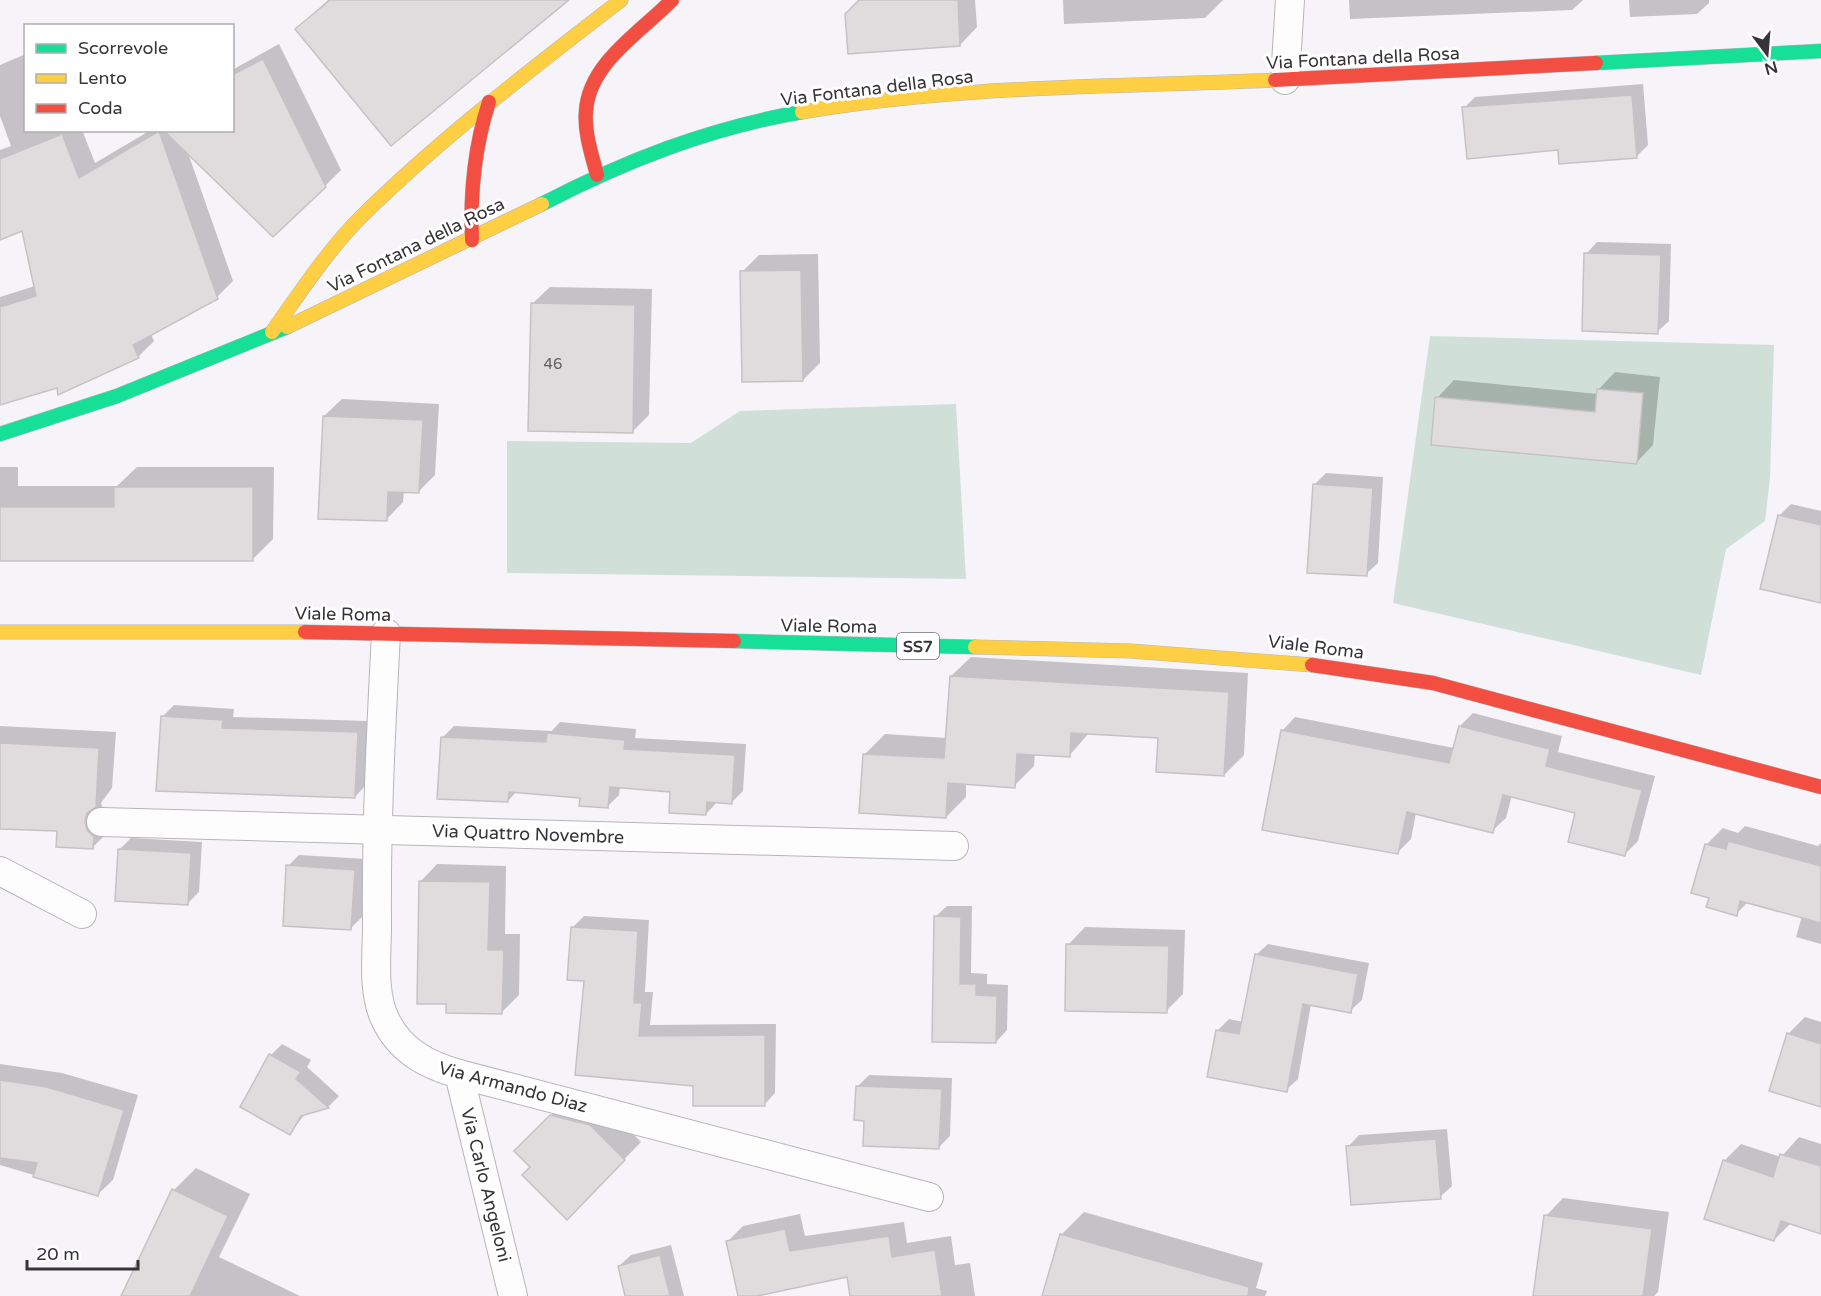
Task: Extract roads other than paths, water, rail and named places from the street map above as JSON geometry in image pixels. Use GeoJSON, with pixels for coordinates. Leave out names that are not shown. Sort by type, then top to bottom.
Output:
{"type":"FeatureCollection","features":[{"type":"Feature","properties":{"kind":"main road"},"geometry":{"type":"LineString","coordinates":[[272,332],[345,233],[489,102],[621,0]]}},
{"type":"Feature","properties":{"kind":"main road"},"geometry":{"type":"LineString","coordinates":[[597,175],[586,134],[588,93],[594,79],[610,58],[672,0]]}},
{"type":"Feature","properties":{"kind":"main road","name":"Via Fontana della Rosa"},"geometry":{"type":"LineString","coordinates":[[0,434],[110,396],[272,332],[472,240],[597,175],[673,143],[721,129],[841,106],[974,94],[1286,80],[1821,51]]}},
{"type":"Feature","properties":{"kind":"main road"},"geometry":{"type":"LineString","coordinates":[[472,240],[472,166],[489,102]]}},
{"type":"Feature","properties":{"kind":"main road","name":"Viale Roma"},"geometry":{"type":"LineString","coordinates":[[0,632],[386,633],[1131,651],[1296,662],[1388,674],[1471,692],[1821,787]]}},
{"type":"Feature","properties":{"kind":"street"},"geometry":{"type":"LineString","coordinates":[[1286,80],[1290,0]]}},
{"type":"Feature","properties":{"kind":"street","name":"Via Armando Diaz"},"geometry":{"type":"LineString","coordinates":[[386,633],[376,830],[377,980],[383,1017],[406,1048],[426,1062],[459,1074],[929,1197]]}},
{"type":"Feature","properties":{"kind":"street","name":"Via Quattro Novembre"},"geometry":{"type":"LineString","coordinates":[[101,822],[954,846]]}},
{"type":"Feature","properties":{"kind":"street"},"geometry":{"type":"LineString","coordinates":[[0,871],[82,914]]}},
{"type":"Feature","properties":{"kind":"street","name":"Via Carlo Angeloni"},"geometry":{"type":"LineString","coordinates":[[459,1074],[513,1296]]}}]}
